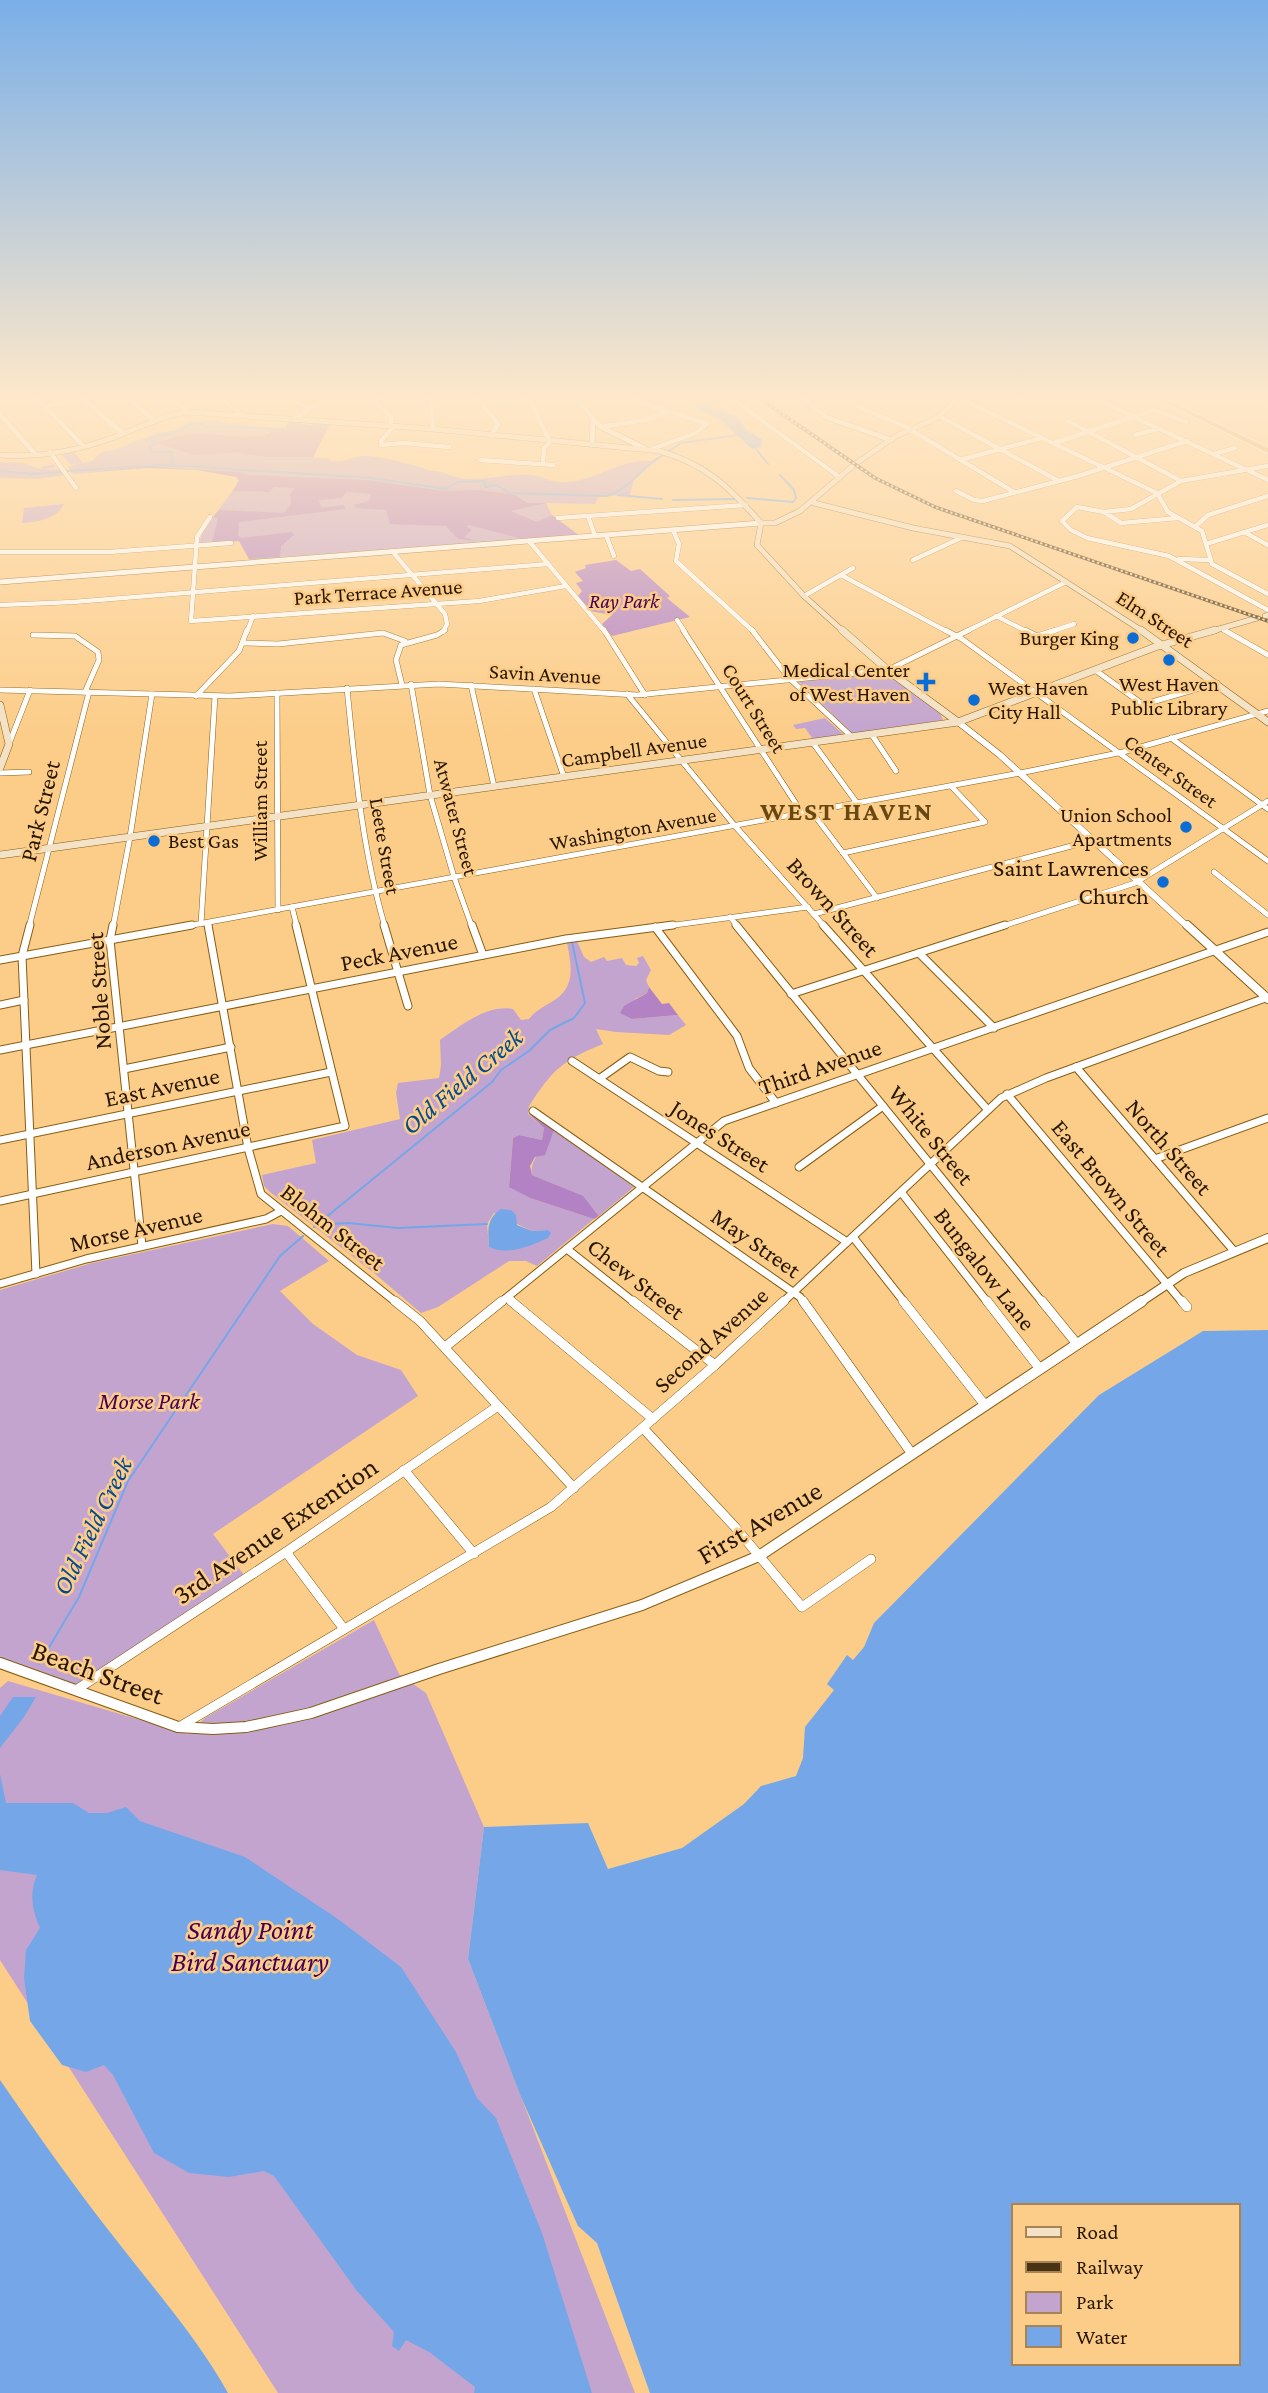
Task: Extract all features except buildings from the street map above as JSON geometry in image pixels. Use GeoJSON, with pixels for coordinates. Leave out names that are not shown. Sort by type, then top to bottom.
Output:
{"type":"FeatureCollection","features":[{"type":"Feature","properties":{"kind":"main road"},"geometry":{"type":"LineString","coordinates":[[752,512],[761,523]]}},
{"type":"Feature","properties":{"kind":"main road"},"geometry":{"type":"LineString","coordinates":[[761,523],[771,523],[796,512]]}},
{"type":"Feature","properties":{"kind":"main road","name":"Elm Street"},"geometry":{"type":"LineString","coordinates":[[848,512],[913,528],[1010,546],[1163,644],[1268,722]]}},
{"type":"Feature","properties":{"kind":"main road"},"geometry":{"type":"LineString","coordinates":[[761,523],[757,545],[804,596],[888,670],[958,722]]}},
{"type":"Feature","properties":{"kind":"main road","name":"Campbell Avenue"},"geometry":{"type":"LineString","coordinates":[[0,855],[958,722],[1163,644],[1257,618]]}},
{"type":"Feature","properties":{"kind":"main road"},"geometry":{"type":"LineString","coordinates":[[0,705],[9,744],[3,754],[0,771]]}},
{"type":"Feature","properties":{"kind":"street"},"geometry":{"type":"LineString","coordinates":[[558,519],[650,512]]}},
{"type":"Feature","properties":{"kind":"street"},"geometry":{"type":"LineString","coordinates":[[1073,512],[1062,521],[1067,527],[1087,538],[1174,558],[1210,560]]}},
{"type":"Feature","properties":{"kind":"street"},"geometry":{"type":"LineString","coordinates":[[1104,512],[1123,524],[1154,518],[1178,519]]}},
{"type":"Feature","properties":{"kind":"street"},"geometry":{"type":"LineString","coordinates":[[1168,512],[1202,531],[1210,560],[1214,565],[1268,594]]}},
{"type":"Feature","properties":{"kind":"street"},"geometry":{"type":"LineString","coordinates":[[1195,527],[1208,514],[1216,512]]}},
{"type":"Feature","properties":{"kind":"street"},"geometry":{"type":"LineString","coordinates":[[588,516],[595,536]]}},
{"type":"Feature","properties":{"kind":"street"},"geometry":{"type":"LineString","coordinates":[[193,591],[198,532],[210,517]]}},
{"type":"Feature","properties":{"kind":"street"},"geometry":{"type":"LineString","coordinates":[[0,582],[761,523]]}},
{"type":"Feature","properties":{"kind":"street"},"geometry":{"type":"LineString","coordinates":[[1206,544],[1268,525]]}},
{"type":"Feature","properties":{"kind":"street"},"geometry":{"type":"LineString","coordinates":[[673,530],[679,544],[676,561],[753,631],[793,680],[852,737]]}},
{"type":"Feature","properties":{"kind":"street"},"geometry":{"type":"LineString","coordinates":[[1244,533],[1268,545]]}},
{"type":"Feature","properties":{"kind":"street"},"geometry":{"type":"LineString","coordinates":[[606,535],[614,556]]}},
{"type":"Feature","properties":{"kind":"street"},"geometry":{"type":"LineString","coordinates":[[913,560],[963,537]]}},
{"type":"Feature","properties":{"kind":"street"},"geometry":{"type":"LineString","coordinates":[[529,541],[607,634],[645,695]]}},
{"type":"Feature","properties":{"kind":"street"},"geometry":{"type":"LineString","coordinates":[[0,552],[109,552],[231,543]]}},
{"type":"Feature","properties":{"kind":"street"},"geometry":{"type":"LineString","coordinates":[[244,643],[278,645],[383,633],[405,641],[435,636],[445,630],[447,617],[392,551]]}},
{"type":"Feature","properties":{"kind":"street"},"geometry":{"type":"LineString","coordinates":[[1174,558],[1267,613]]}},
{"type":"Feature","properties":{"kind":"street"},"geometry":{"type":"LineString","coordinates":[[0,605],[27,606],[548,564]]}},
{"type":"Feature","properties":{"kind":"street"},"geometry":{"type":"LineString","coordinates":[[804,596],[853,568]]}},
{"type":"Feature","properties":{"kind":"street","name":"Center Street"},"geometry":{"type":"LineString","coordinates":[[841,575],[957,637],[1268,861]]}},
{"type":"Feature","properties":{"kind":"street","name":"Savin Avenue"},"geometry":{"type":"LineString","coordinates":[[0,690],[215,696],[411,684],[645,695],[888,670],[1066,582]]}},
{"type":"Feature","properties":{"kind":"street","name":"Park Terrace Avenue"},"geometry":{"type":"LineString","coordinates":[[193,591],[191,621],[479,601],[566,586]]}},
{"type":"Feature","properties":{"kind":"street"},"geometry":{"type":"LineString","coordinates":[[196,696],[244,643],[253,617]]}},
{"type":"Feature","properties":{"kind":"street"},"geometry":{"type":"LineString","coordinates":[[996,617],[1037,636],[1074,624]]}},
{"type":"Feature","properties":{"kind":"street","name":"Court Street"},"geometry":{"type":"LineString","coordinates":[[677,620],[802,813]]}},
{"type":"Feature","properties":{"kind":"street"},"geometry":{"type":"LineString","coordinates":[[1221,628],[1268,655]]}},
{"type":"Feature","properties":{"kind":"street","name":"Park Street"},"geometry":{"type":"LineString","coordinates":[[33,635],[75,636],[98,652],[99,660],[87,692],[51,848],[22,956],[36,1274]]}},
{"type":"Feature","properties":{"kind":"street"},"geometry":{"type":"LineString","coordinates":[[402,685],[397,652],[405,641]]}},
{"type":"Feature","properties":{"kind":"street"},"geometry":{"type":"LineString","coordinates":[[1095,670],[1141,703]]}},
{"type":"Feature","properties":{"kind":"street"},"geometry":{"type":"LineString","coordinates":[[1121,711],[1217,683]]}},
{"type":"Feature","properties":{"kind":"street","name":"Atwater Street"},"geometry":{"type":"LineString","coordinates":[[411,684],[430,795],[454,877],[483,955]]}},
{"type":"Feature","properties":{"kind":"street"},"geometry":{"type":"LineString","coordinates":[[471,685],[494,786]]}},
{"type":"Feature","properties":{"kind":"street","name":"Leete Street"},"geometry":{"type":"LineString","coordinates":[[347,688],[359,805],[374,892],[408,1006]]}},
{"type":"Feature","properties":{"kind":"street"},"geometry":{"type":"LineString","coordinates":[[534,689],[564,777]]}},
{"type":"Feature","properties":{"kind":"street"},"geometry":{"type":"LineString","coordinates":[[9,744],[30,690]]}},
{"type":"Feature","properties":{"kind":"street","name":"William Street"},"geometry":{"type":"LineString","coordinates":[[277,693],[278,910]]}},
{"type":"Feature","properties":{"kind":"street","name":"Noble Street"},"geometry":{"type":"LineString","coordinates":[[142,1246],[110,940],[130,837],[152,694]]}},
{"type":"Feature","properties":{"kind":"street","name":"Brown Street"},"geometry":{"type":"LineString","coordinates":[[627,694],[735,826],[988,1110]]}},
{"type":"Feature","properties":{"kind":"street","name":"Blohm Street"},"geometry":{"type":"LineString","coordinates":[[215,696],[207,826],[205,923],[258,1190],[421,1321],[574,1488]]}},
{"type":"Feature","properties":{"kind":"street","name":"Washington Avenue"},"geometry":{"type":"LineString","coordinates":[[0,960],[1020,773],[1119,753],[1268,711]]}},
{"type":"Feature","properties":{"kind":"street"},"geometry":{"type":"LineString","coordinates":[[958,722],[1020,773],[1267,998]]}},
{"type":"Feature","properties":{"kind":"street"},"geometry":{"type":"LineString","coordinates":[[872,734],[896,771]]}},
{"type":"Feature","properties":{"kind":"street"},"geometry":{"type":"LineString","coordinates":[[1171,738],[1265,803],[1268,809]]}},
{"type":"Feature","properties":{"kind":"street"},"geometry":{"type":"LineString","coordinates":[[813,743],[857,803]]}},
{"type":"Feature","properties":{"kind":"street"},"geometry":{"type":"LineString","coordinates":[[0,771],[29,772]]}},
{"type":"Feature","properties":{"kind":"street"},"geometry":{"type":"LineString","coordinates":[[844,853],[985,822],[951,786]]}},
{"type":"Feature","properties":{"kind":"street"},"geometry":{"type":"LineString","coordinates":[[791,994],[1139,881],[1265,803]]}},
{"type":"Feature","properties":{"kind":"street"},"geometry":{"type":"LineString","coordinates":[[812,812],[877,898]]}},
{"type":"Feature","properties":{"kind":"street"},"geometry":{"type":"LineString","coordinates":[[814,914],[1094,840]]}},
{"type":"Feature","properties":{"kind":"street"},"geometry":{"type":"LineString","coordinates":[[1214,872],[1268,915]]}},
{"type":"Feature","properties":{"kind":"street"},"geometry":{"type":"LineString","coordinates":[[292,907],[331,1072]]}},
{"type":"Feature","properties":{"kind":"street","name":"Peck Avenue"},"geometry":{"type":"LineString","coordinates":[[0,1050],[565,939],[808,908]]}},
{"type":"Feature","properties":{"kind":"street","name":"White Street"},"geometry":{"type":"LineString","coordinates":[[730,917],[1077,1344]]}},
{"type":"Feature","properties":{"kind":"street"},"geometry":{"type":"LineString","coordinates":[[655,927],[737,1036],[750,1068],[776,1103]]}},
{"type":"Feature","properties":{"kind":"street","name":"Third Avenue"},"geometry":{"type":"LineString","coordinates":[[445,1348],[724,1121],[1268,932]]}},
{"type":"Feature","properties":{"kind":"street"},"geometry":{"type":"LineString","coordinates":[[919,953],[993,1028]]}},
{"type":"Feature","properties":{"kind":"street","name":"Second Avenue"},"geometry":{"type":"LineString","coordinates":[[178,1727],[527,1523],[574,1488],[715,1365],[1007,1094],[1267,998]]}},
{"type":"Feature","properties":{"kind":"street"},"geometry":{"type":"LineString","coordinates":[[0,1005],[24,1000]]}},
{"type":"Feature","properties":{"kind":"street"},"geometry":{"type":"LineString","coordinates":[[124,1069],[231,1047]]}},
{"type":"Feature","properties":{"kind":"street"},"geometry":{"type":"LineString","coordinates":[[599,1079],[631,1057],[652,1068],[668,1072]]}},
{"type":"Feature","properties":{"kind":"street","name":"Jones Street"},"geometry":{"type":"LineString","coordinates":[[572,1061],[696,1144],[850,1239],[985,1405]]}},
{"type":"Feature","properties":{"kind":"street","name":"North Street"},"geometry":{"type":"LineString","coordinates":[[1076,1067],[1234,1251]]}},
{"type":"Feature","properties":{"kind":"street","name":"East Avenue"},"geometry":{"type":"LineString","coordinates":[[0,1140],[331,1072]]}},
{"type":"Feature","properties":{"kind":"street","name":"Anderson Avenue"},"geometry":{"type":"LineString","coordinates":[[0,1201],[345,1126],[331,1072]]}},
{"type":"Feature","properties":{"kind":"street","name":"East Brown Street"},"geometry":{"type":"LineString","coordinates":[[1007,1094],[1187,1307]]}},
{"type":"Feature","properties":{"kind":"street"},"geometry":{"type":"LineString","coordinates":[[799,1167],[883,1106]]}},
{"type":"Feature","properties":{"kind":"street","name":"May Street"},"geometry":{"type":"LineString","coordinates":[[533,1111],[800,1297],[912,1454]]}},
{"type":"Feature","properties":{"kind":"street"},"geometry":{"type":"LineString","coordinates":[[1154,1159],[1268,1118]]}},
{"type":"Feature","properties":{"kind":"street","name":"Bungalow Lane"},"geometry":{"type":"LineString","coordinates":[[901,1192],[1040,1369]]}},
{"type":"Feature","properties":{"kind":"street","name":"Morse Avenue"},"geometry":{"type":"LineString","coordinates":[[0,1284],[142,1246],[265,1219],[281,1211]]}},
{"type":"Feature","properties":{"kind":"street","name":"First Avenue"},"geometry":{"type":"LineString","coordinates":[[178,1727],[232,1730],[289,1718],[685,1590],[759,1556],[1191,1269],[1268,1238]]}},
{"type":"Feature","properties":{"kind":"street","name":"Chew Street"},"geometry":{"type":"LineString","coordinates":[[567,1249],[715,1365]]}},
{"type":"Feature","properties":{"kind":"street"},"geometry":{"type":"LineString","coordinates":[[507,1297],[653,1419]]}},
{"type":"Feature","properties":{"kind":"street","name":"3rd Avenue Extention"},"geometry":{"type":"LineString","coordinates":[[75,1691],[498,1406]]}},
{"type":"Feature","properties":{"kind":"street"},"geometry":{"type":"LineString","coordinates":[[643,1428],[759,1556],[802,1608],[871,1559]]}},
{"type":"Feature","properties":{"kind":"street"},"geometry":{"type":"LineString","coordinates":[[404,1470],[474,1554]]}},
{"type":"Feature","properties":{"kind":"street"},"geometry":{"type":"LineString","coordinates":[[285,1552],[344,1629]]}},
{"type":"Feature","properties":{"kind":"street","name":"Beach Street"},"geometry":{"type":"LineString","coordinates":[[0,1663],[178,1727]]}},
{"type":"Feature","properties":{"kind":"green space"},"geometry":{"type":"Polygon","coordinates":[[[24,512],[58,512],[40,521],[22,523],[24,512]]]}},
{"type":"Feature","properties":{"kind":"green space"},"geometry":{"type":"Polygon","coordinates":[[[217,512],[550,512],[554,519],[580,536],[249,559],[239,541],[199,544],[203,531],[217,512]]]}},
{"type":"Feature","properties":{"kind":"green space"},"geometry":{"type":"Polygon","coordinates":[[[218,512],[324,512],[239,522],[238,536],[242,538],[292,532],[294,535],[281,546],[280,557],[249,559],[239,541],[212,543],[218,518],[213,517],[218,512]]]}},
{"type":"Feature","properties":{"kind":"green space"},"geometry":{"type":"Polygon","coordinates":[[[386,512],[513,512],[537,522],[552,515],[580,536],[522,539],[469,525],[467,527],[472,530],[464,537],[476,541],[458,539],[446,526],[390,524],[386,512]]]}},
{"type":"Feature","properties":{"kind":"green space","name":"Ray Park"},"geometry":{"type":"Polygon","coordinates":[[[616,560],[631,571],[640,569],[670,596],[667,598],[690,617],[612,636],[602,624],[612,615],[590,611],[578,596],[582,591],[576,583],[583,581],[575,572],[586,568],[585,565],[616,560]]]}},
{"type":"Feature","properties":{"kind":"green space"},"geometry":{"type":"Polygon","coordinates":[[[877,673],[891,677],[940,713],[943,720],[853,734],[799,682],[877,673]]]}},
{"type":"Feature","properties":{"kind":"green space"},"geometry":{"type":"Polygon","coordinates":[[[825,718],[843,734],[813,739],[805,728],[796,729],[793,725],[825,718]]]}},
{"type":"Feature","properties":{"kind":"green space"},"geometry":{"type":"Polygon","coordinates":[[[577,941],[584,957],[591,962],[604,957],[607,961],[622,958],[626,965],[636,966],[639,963],[637,958],[643,956],[651,970],[646,980],[649,987],[647,993],[635,999],[632,1019],[678,1015],[686,1025],[669,1035],[596,1029],[603,1044],[578,1055],[552,1074],[529,1106],[528,1114],[544,1128],[542,1140],[519,1135],[513,1138],[509,1186],[530,1198],[594,1219],[537,1266],[526,1261],[509,1261],[438,1307],[421,1313],[270,1192],[264,1186],[262,1175],[316,1163],[312,1140],[400,1119],[396,1093],[398,1083],[439,1078],[440,1040],[474,1017],[493,1010],[513,1009],[521,1020],[529,1019],[562,993],[567,987],[570,974],[567,943],[577,941]],[[494,1213],[487,1224],[489,1247],[548,1230],[532,1231],[494,1213]]]}},
{"type":"Feature","properties":{"kind":"green space"},"geometry":{"type":"Polygon","coordinates":[[[649,987],[662,1004],[669,1003],[678,1015],[632,1019],[620,1013],[624,1006],[647,993],[649,987]]]}},
{"type":"Feature","properties":{"kind":"green space"},"geometry":{"type":"Polygon","coordinates":[[[528,1113],[554,1130],[545,1155],[535,1157],[530,1166],[532,1175],[583,1196],[599,1216],[594,1219],[530,1198],[509,1187],[513,1138],[519,1135],[542,1140],[544,1128],[528,1113]]]}},
{"type":"Feature","properties":{"kind":"green space"},"geometry":{"type":"Polygon","coordinates":[[[554,1130],[634,1187],[599,1216],[578,1196],[532,1175],[533,1162],[554,1130]]]}},
{"type":"Feature","properties":{"kind":"green space","name":"Morse Park"},"geometry":{"type":"Polygon","coordinates":[[[273,1224],[288,1226],[329,1261],[280,1291],[313,1324],[357,1355],[401,1370],[418,1396],[213,1534],[244,1575],[69,1692],[0,1667],[0,1290],[92,1263],[273,1224]]]}},
{"type":"Feature","properties":{"kind":"green space","name":"Sandy Point Bird Sanctuary"},"geometry":{"type":"Polygon","coordinates":[[[374,1620],[399,1674],[426,1693],[484,1827],[468,1959],[635,2393],[278,2393],[0,1960],[0,1688],[8,1681],[188,1734],[205,1718],[374,1620]]]}},
{"type":"Feature","properties":{"kind":"water"},"geometry":{"type":"Polygon","coordinates":[[[501,1209],[511,1210],[516,1215],[517,1225],[532,1231],[548,1230],[551,1233],[548,1238],[519,1249],[503,1251],[489,1247],[490,1221],[501,1209]]]}},
{"type":"Feature","properties":{"kind":"water"},"geometry":{"type":"Polygon","coordinates":[[[1268,1330],[1268,2393],[650,2393],[597,2243],[578,2226],[521,2097],[468,1959],[484,1827],[588,1823],[608,1869],[682,1848],[744,1804],[761,1786],[796,1776],[803,1758],[805,1727],[834,1690],[827,1684],[847,1655],[853,1660],[864,1647],[874,1623],[1099,1395],[1203,1331],[1268,1330]]]}},
{"type":"Feature","properties":{"kind":"water"},"geometry":{"type":"Polygon","coordinates":[[[13,1697],[36,1697],[0,1748],[0,1716],[13,1697]]]}},
{"type":"Feature","properties":{"kind":"water"},"geometry":{"type":"Polygon","coordinates":[[[0,1774],[6,1803],[73,1803],[89,1813],[107,1813],[126,1807],[140,1821],[245,1857],[338,1919],[401,1967],[456,2052],[477,2098],[496,2118],[542,2233],[592,2393],[474,2393],[475,2387],[429,2352],[406,2340],[399,2351],[392,2346],[394,2332],[357,2291],[274,2176],[264,2171],[229,2177],[189,2173],[154,2153],[113,2075],[104,2065],[86,2072],[62,2065],[30,2021],[24,1978],[26,1950],[40,1928],[32,1901],[37,1875],[0,1870],[0,1774]]]}},
{"type":"Feature","properties":{"kind":"water"},"geometry":{"type":"Polygon","coordinates":[[[0,2080],[87,2202],[190,2334],[228,2393],[0,2393],[0,2080]]]}},
{"type":"Feature","properties":{"kind":"waterway","name":"Old Field Creek"},"geometry":{"type":"LineString","coordinates":[[314,1227],[492,1082],[501,1070],[529,1051],[550,1030],[574,1018],[585,1003],[572,942]]}},
{"type":"Feature","properties":{"kind":"waterway"},"geometry":{"type":"LineString","coordinates":[[317,1225],[348,1223],[398,1228],[487,1224]]}},
{"type":"Feature","properties":{"kind":"waterway","name":"Old Field Creek"},"geometry":{"type":"LineString","coordinates":[[39,1664],[79,1597],[128,1481],[280,1256],[303,1236]]}},
{"type":"Feature","properties":{"kind":"railway"},"geometry":{"type":"LineString","coordinates":[[949,512],[1268,621]]}},
{"type":"Feature","properties":{"kind":"place","name":"Burger King"},"geometry":{"type":"Point","coordinates":[1133,638]}},
{"type":"Feature","properties":{"kind":"place","name":"West Haven Public Library"},"geometry":{"type":"Point","coordinates":[1169,660]}},
{"type":"Feature","properties":{"kind":"place","name":"Medical Center of West Haven"},"geometry":{"type":"Point","coordinates":[926,682]}},
{"type":"Feature","properties":{"kind":"place","name":"West Haven City Hall"},"geometry":{"type":"Point","coordinates":[974,700]}},
{"type":"Feature","properties":{"kind":"place","name":"Union School Apartments"},"geometry":{"type":"Point","coordinates":[1186,827]}},
{"type":"Feature","properties":{"kind":"place","name":"Best Gas"},"geometry":{"type":"Point","coordinates":[154,841]}},
{"type":"Feature","properties":{"kind":"place","name":"Saint Lawrences Church"},"geometry":{"type":"Point","coordinates":[1163,882]}},
{"type":"Feature","properties":{"kind":"district","name":"WEST HAVEN"},"geometry":{"type":"Point","coordinates":[847,811]}}]}
